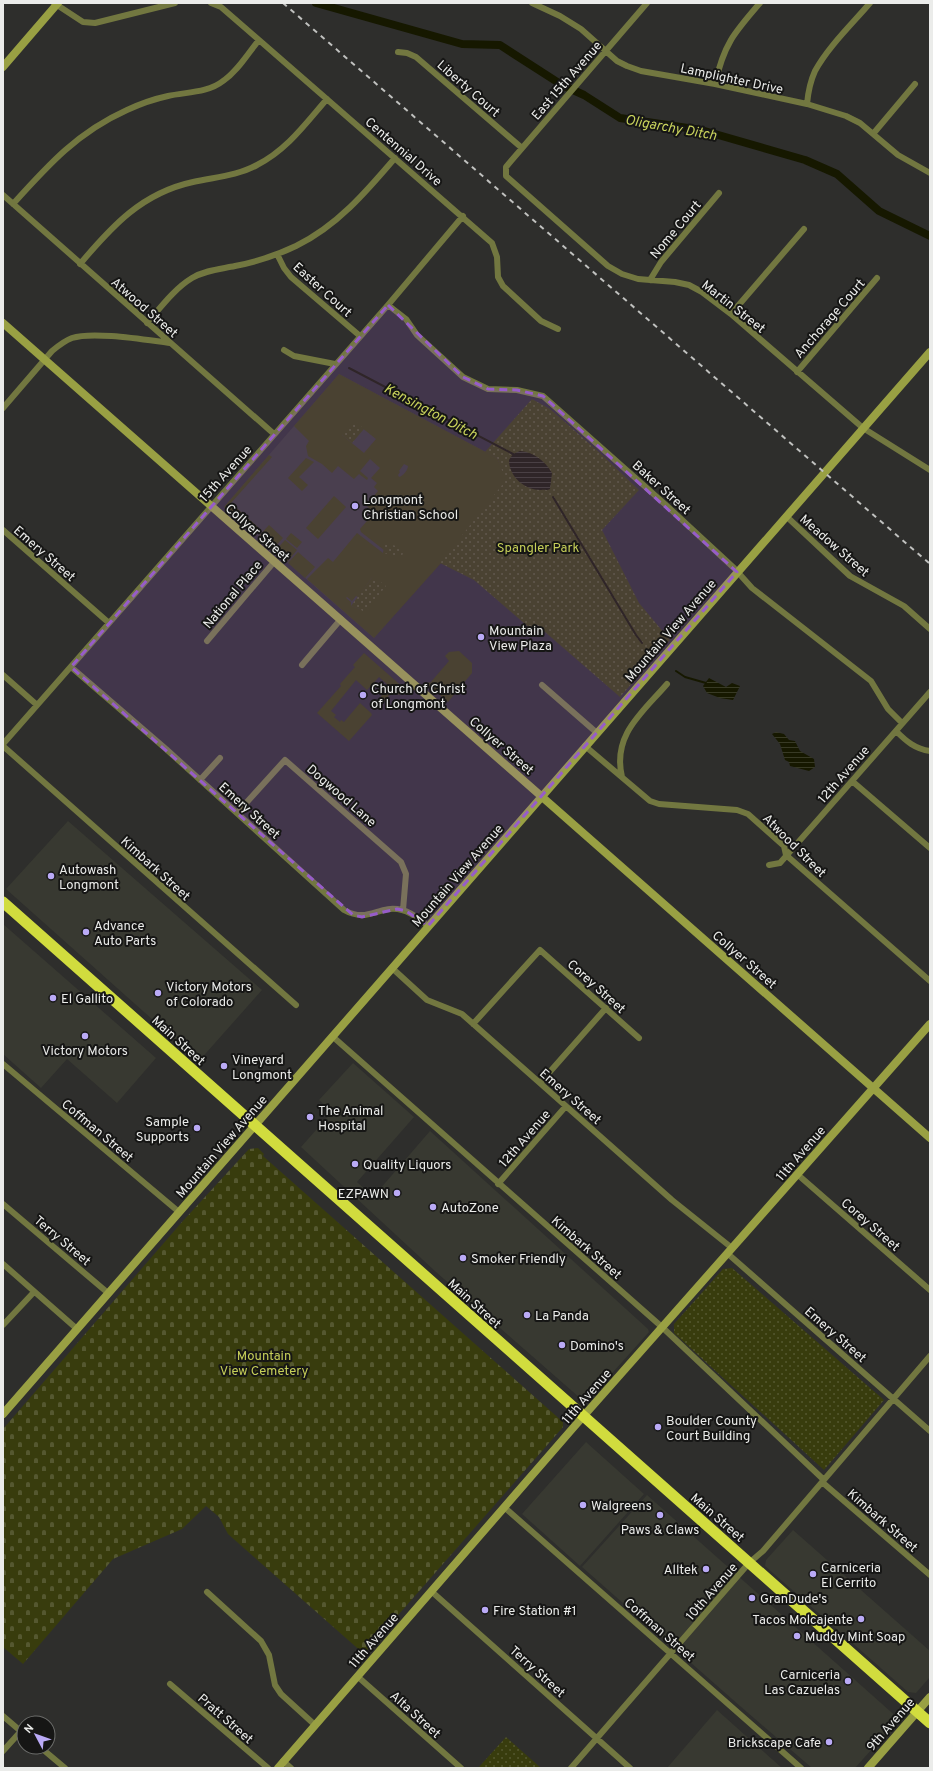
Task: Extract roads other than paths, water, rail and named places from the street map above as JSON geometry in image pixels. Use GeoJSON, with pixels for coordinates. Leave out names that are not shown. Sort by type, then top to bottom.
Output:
{"type":"FeatureCollection","features":[{"type":"Feature","properties":{"kind":"highway","name":"Main Street"},"geometry":{"type":"LineString","coordinates":[[3,902],[930,1723]]}},
{"type":"Feature","properties":{"kind":"street"},"geometry":{"type":"LineString","coordinates":[[3,67],[56,3],[83,22],[95,23],[175,3]]}},
{"type":"Feature","properties":{"kind":"street","name":"Centennial Drive"},"geometry":{"type":"LineString","coordinates":[[211,3],[221,8],[259,40],[463,216],[492,243],[497,257],[498,277],[503,286],[541,321],[558,329]]}},
{"type":"Feature","properties":{"kind":"street","name":"Lamplighter Drive"},"geometry":{"type":"LineString","coordinates":[[532,3],[566,19],[581,29],[606,51],[627,66],[641,71],[715,84],[806,104],[846,116],[860,123],[898,154],[930,173]]}},
{"type":"Feature","properties":{"kind":"street","name":"East 15th Avenue"},"geometry":{"type":"LineString","coordinates":[[505,173],[506,167],[647,3]]}},
{"type":"Feature","properties":{"kind":"street"},"geometry":{"type":"LineString","coordinates":[[715,84],[720,60],[728,43],[738,28],[760,3]]}},
{"type":"Feature","properties":{"kind":"street"},"geometry":{"type":"LineString","coordinates":[[806,104],[809,87],[823,58],[870,3]]}},
{"type":"Feature","properties":{"kind":"street"},"geometry":{"type":"LineString","coordinates":[[13,204],[46,168],[72,143],[99,125],[131,108],[167,96],[214,87],[224,81],[259,40]]}},
{"type":"Feature","properties":{"kind":"street","name":"Liberty Court"},"geometry":{"type":"LineString","coordinates":[[398,52],[407,53],[416,57],[522,148]]}},
{"type":"Feature","properties":{"kind":"street"},"geometry":{"type":"LineString","coordinates":[[873,134],[915,84]]}},
{"type":"Feature","properties":{"kind":"street"},"geometry":{"type":"LineString","coordinates":[[80,264],[109,230],[146,200],[168,190],[192,182],[237,174],[256,166],[274,155],[290,141],[327,99]]}},
{"type":"Feature","properties":{"kind":"street"},"geometry":{"type":"LineString","coordinates":[[147,323],[181,286],[192,277],[205,272],[254,262],[277,254],[314,236],[336,221],[361,198],[395,158]]}},
{"type":"Feature","properties":{"kind":"street","name":"Martin Street"},"geometry":{"type":"LineString","coordinates":[[505,173],[506,176],[608,266],[622,274],[638,279],[675,282],[689,285],[702,292],[731,314],[863,428],[930,470]]}},
{"type":"Feature","properties":{"kind":"street","name":"Nome Court"},"geometry":{"type":"LineString","coordinates":[[650,280],[661,262],[719,193]]}},
{"type":"Feature","properties":{"kind":"street","name":"Atwood Street"},"geometry":{"type":"LineString","coordinates":[[3,195],[274,434]]}},
{"type":"Feature","properties":{"kind":"street","name":"15th Avenue"},"geometry":{"type":"LineString","coordinates":[[3,745],[388,305],[463,216]]}},
{"type":"Feature","properties":{"kind":"street"},"geometry":{"type":"LineString","coordinates":[[731,314],[804,229]]}},
{"type":"Feature","properties":{"kind":"street","name":"Easter Court"},"geometry":{"type":"LineString","coordinates":[[277,254],[284,268],[291,277],[360,336]]}},
{"type":"Feature","properties":{"kind":"street","name":"Anchorage Court"},"geometry":{"type":"LineString","coordinates":[[797,372],[877,278]]}},
{"type":"Feature","properties":{"kind":"street","name":"Baker Street"},"geometry":{"type":"LineString","coordinates":[[388,305],[406,319],[417,335],[463,377],[488,389],[517,390],[543,396],[667,506],[752,588],[871,682],[888,709],[902,723]]}},
{"type":"Feature","properties":{"kind":"street","name":"Collyer Street"},"geometry":{"type":"LineString","coordinates":[[3,323],[930,1138]]}},
{"type":"Feature","properties":{"kind":"street"},"geometry":{"type":"LineString","coordinates":[[3,408],[57,346],[65,341],[78,336],[91,336],[170,343]]}},
{"type":"Feature","properties":{"kind":"street"},"geometry":{"type":"LineString","coordinates":[[284,350],[294,356],[335,364]]}},
{"type":"Feature","properties":{"kind":"street","name":"Mountain View Avenue"},"geometry":{"type":"LineString","coordinates":[[3,1414],[929,353]]}},
{"type":"Feature","properties":{"kind":"street","name":"Meadow Street"},"geometry":{"type":"LineString","coordinates":[[786,516],[850,576],[904,606],[930,629]]}},
{"type":"Feature","properties":{"kind":"street","name":"Emery Street"},"geometry":{"type":"LineString","coordinates":[[3,530],[109,623]]}},
{"type":"Feature","properties":{"kind":"street","name":"National Place"},"geometry":{"type":"LineString","coordinates":[[207,641],[274,562]]}},
{"type":"Feature","properties":{"kind":"street"},"geometry":{"type":"LineString","coordinates":[[302,665],[341,620]]}},
{"type":"Feature","properties":{"kind":"street","name":"Emery Street"},"geometry":{"type":"LineString","coordinates":[[71,667],[200,780],[344,910],[352,915],[362,917],[384,910],[403,910]]}},
{"type":"Feature","properties":{"kind":"street"},"geometry":{"type":"LineString","coordinates":[[3,675],[37,705]]}},
{"type":"Feature","properties":{"kind":"street"},"geometry":{"type":"LineString","coordinates":[[622,777],[619,765],[623,739],[630,728],[667,684]]}},
{"type":"Feature","properties":{"kind":"street"},"geometry":{"type":"LineString","coordinates":[[542,685],[597,733]]}},
{"type":"Feature","properties":{"kind":"street","name":"12th Avenue"},"geometry":{"type":"LineString","coordinates":[[769,865],[780,863],[930,692]]}},
{"type":"Feature","properties":{"kind":"street"},"geometry":{"type":"LineString","coordinates":[[896,731],[907,742],[916,748],[930,752]]}},
{"type":"Feature","properties":{"kind":"street","name":"Kimbark Street"},"geometry":{"type":"LineString","coordinates":[[3,745],[296,1005]]}},
{"type":"Feature","properties":{"kind":"street","name":"Atwood Street"},"geometry":{"type":"LineString","coordinates":[[585,746],[650,801],[660,804],[725,808],[748,814],[784,846],[786,855],[930,981]]}},
{"type":"Feature","properties":{"kind":"street"},"geometry":{"type":"LineString","coordinates":[[200,780],[220,758]]}},
{"type":"Feature","properties":{"kind":"street","name":"Dogwood Lane"},"geometry":{"type":"LineString","coordinates":[[237,813],[285,760],[401,862],[406,874],[403,910]]}},
{"type":"Feature","properties":{"kind":"street"},"geometry":{"type":"LineString","coordinates":[[852,781],[930,848]]}},
{"type":"Feature","properties":{"kind":"street"},"geometry":{"type":"LineString","coordinates":[[403,910],[428,926]]}},
{"type":"Feature","properties":{"kind":"street","name":"Corey Street"},"geometry":{"type":"LineString","coordinates":[[473,1024],[540,950],[639,1038]]}},
{"type":"Feature","properties":{"kind":"street","name":"Emery Street"},"geometry":{"type":"LineString","coordinates":[[392,968],[427,1000],[462,1014],[672,1200],[698,1219],[893,1399],[930,1431]]}},
{"type":"Feature","properties":{"kind":"street"},"geometry":{"type":"LineString","coordinates":[[540,1083],[606,1008]]}},
{"type":"Feature","properties":{"kind":"street","name":"11th Avenue"},"geometry":{"type":"LineString","coordinates":[[278,1768],[504,1507],[930,1024]]}},
{"type":"Feature","properties":{"kind":"street","name":"Kimbark Street"},"geometry":{"type":"LineString","coordinates":[[332,1036],[498,1184],[662,1327],[823,1481],[930,1575]]}},
{"type":"Feature","properties":{"kind":"street","name":"Coffman Street"},"geometry":{"type":"LineString","coordinates":[[3,1064],[179,1212]]}},
{"type":"Feature","properties":{"kind":"street","name":"12th Avenue"},"geometry":{"type":"LineString","coordinates":[[498,1184],[566,1106]]}},
{"type":"Feature","properties":{"kind":"street","name":"Corey Street"},"geometry":{"type":"LineString","coordinates":[[797,1174],[930,1290]]}},
{"type":"Feature","properties":{"kind":"street","name":"Terry Street"},"geometry":{"type":"LineString","coordinates":[[3,1204],[108,1293]]}},
{"type":"Feature","properties":{"kind":"street"},"geometry":{"type":"LineString","coordinates":[[3,1264],[77,1329]]}},
{"type":"Feature","properties":{"kind":"street"},"geometry":{"type":"LineString","coordinates":[[3,1325],[34,1292]]}},
{"type":"Feature","properties":{"kind":"street","name":"10th Avenue"},"geometry":{"type":"LineString","coordinates":[[571,1768],[749,1563],[764,1551],[930,1356]]}},
{"type":"Feature","properties":{"kind":"street","name":"Coffman Street"},"geometry":{"type":"LineString","coordinates":[[504,1507],[801,1768]]}},
{"type":"Feature","properties":{"kind":"street","name":"Terry Street"},"geometry":{"type":"LineString","coordinates":[[431,1591],[630,1768]]}},
{"type":"Feature","properties":{"kind":"street"},"geometry":{"type":"LineString","coordinates":[[207,1592],[261,1641],[269,1655],[276,1685],[281,1694],[315,1725]]}},
{"type":"Feature","properties":{"kind":"street","name":"Alta Street"},"geometry":{"type":"LineString","coordinates":[[357,1676],[461,1768]]}},
{"type":"Feature","properties":{"kind":"street","name":"Pratt Street"},"geometry":{"type":"LineString","coordinates":[[170,1684],[268,1768]]}},
{"type":"Feature","properties":{"kind":"street","name":"9th Avenue"},"geometry":{"type":"LineString","coordinates":[[868,1768],[930,1697]]}},
{"type":"Feature","properties":{"kind":"street"},"geometry":{"type":"LineString","coordinates":[[3,1716],[16,1727]]}},
{"type":"Feature","properties":{"kind":"street"},"geometry":{"type":"LineString","coordinates":[[3,1751],[16,1738]]}},
{"type":"Feature","properties":{"kind":"street"},"geometry":{"type":"LineString","coordinates":[[50,1755],[65,1768]]}},
{"type":"Feature","properties":{"kind":"street"},"geometry":{"type":"LineString","coordinates":[[283,1761],[291,1768]]}},
{"type":"Feature","properties":{"kind":"waterway","name":"Oligarchy Ditch"},"geometry":{"type":"LineString","coordinates":[[316,3],[462,44],[500,45],[562,85],[584,95],[620,118],[701,130],[805,160],[837,174],[879,211],[930,236]]}},
{"type":"Feature","properties":{"kind":"waterway","name":"Kensington Ditch"},"geometry":{"type":"LineString","coordinates":[[349,368],[513,454]]}},
{"type":"Feature","properties":{"kind":"waterway","name":"Kensington Ditch"},"geometry":{"type":"LineString","coordinates":[[553,497],[642,643]]}},
{"type":"Feature","properties":{"kind":"waterway","name":"Kensington Ditch"},"geometry":{"type":"LineString","coordinates":[[676,671],[685,677],[706,683]]}},
{"type":"Feature","properties":{"kind":"railway"},"geometry":{"type":"LineString","coordinates":[[283,3],[930,564]]}},
{"type":"Feature","properties":{"kind":"place","name":"Longmont Christian School"},"geometry":{"type":"Point","coordinates":[355,506]}},
{"type":"Feature","properties":{"kind":"place","name":"Mountain View Plaza"},"geometry":{"type":"Point","coordinates":[481,637]}},
{"type":"Feature","properties":{"kind":"place","name":"Church of Christ of Longmont"},"geometry":{"type":"Point","coordinates":[363,695]}},
{"type":"Feature","properties":{"kind":"place","name":"Autowash Longmont"},"geometry":{"type":"Point","coordinates":[51,876]}},
{"type":"Feature","properties":{"kind":"place","name":"Advance Auto Parts"},"geometry":{"type":"Point","coordinates":[86,932]}},
{"type":"Feature","properties":{"kind":"place","name":"Victory Motors of Colorado"},"geometry":{"type":"Point","coordinates":[158,993]}},
{"type":"Feature","properties":{"kind":"place","name":"El Gallito"},"geometry":{"type":"Point","coordinates":[53,998]}},
{"type":"Feature","properties":{"kind":"place","name":"Victory Motors"},"geometry":{"type":"Point","coordinates":[85,1036]}},
{"type":"Feature","properties":{"kind":"place","name":"Vineyard Longmont"},"geometry":{"type":"Point","coordinates":[224,1066]}},
{"type":"Feature","properties":{"kind":"place","name":"The Animal Hospital"},"geometry":{"type":"Point","coordinates":[310,1117]}},
{"type":"Feature","properties":{"kind":"place","name":"Sample Supports"},"geometry":{"type":"Point","coordinates":[197,1128]}},
{"type":"Feature","properties":{"kind":"place","name":"Quality Liquors"},"geometry":{"type":"Point","coordinates":[355,1164]}},
{"type":"Feature","properties":{"kind":"place","name":"EZPAWN"},"geometry":{"type":"Point","coordinates":[397,1193]}},
{"type":"Feature","properties":{"kind":"place","name":"AutoZone"},"geometry":{"type":"Point","coordinates":[433,1207]}},
{"type":"Feature","properties":{"kind":"place","name":"Smoker Friendly"},"geometry":{"type":"Point","coordinates":[463,1258]}},
{"type":"Feature","properties":{"kind":"place","name":"La Panda"},"geometry":{"type":"Point","coordinates":[527,1315]}},
{"type":"Feature","properties":{"kind":"place","name":"Domino's"},"geometry":{"type":"Point","coordinates":[562,1345]}},
{"type":"Feature","properties":{"kind":"place","name":"Boulder County Court Building"},"geometry":{"type":"Point","coordinates":[658,1427]}},
{"type":"Feature","properties":{"kind":"place","name":"Walgreens"},"geometry":{"type":"Point","coordinates":[583,1505]}},
{"type":"Feature","properties":{"kind":"place","name":"Paws & Claws"},"geometry":{"type":"Point","coordinates":[660,1515]}},
{"type":"Feature","properties":{"kind":"place","name":"Alltek"},"geometry":{"type":"Point","coordinates":[706,1569]}},
{"type":"Feature","properties":{"kind":"place","name":"Carniceria El Cerrito"},"geometry":{"type":"Point","coordinates":[813,1574]}},
{"type":"Feature","properties":{"kind":"place","name":"GranDude's"},"geometry":{"type":"Point","coordinates":[752,1598]}},
{"type":"Feature","properties":{"kind":"place","name":"Fire Station #1"},"geometry":{"type":"Point","coordinates":[485,1610]}},
{"type":"Feature","properties":{"kind":"place","name":"Tacos Molcajente"},"geometry":{"type":"Point","coordinates":[861,1619]}},
{"type":"Feature","properties":{"kind":"place","name":"Muddy Mint Soap"},"geometry":{"type":"Point","coordinates":[797,1636]}},
{"type":"Feature","properties":{"kind":"place","name":"Carniceria Las Cazuelas"},"geometry":{"type":"Point","coordinates":[848,1681]}},
{"type":"Feature","properties":{"kind":"place","name":"Brickscape Cafe"},"geometry":{"type":"Point","coordinates":[829,1742]}},
{"type":"Feature","properties":{"kind":"park label","name":"Spangler Park"},"geometry":{"type":"Point","coordinates":[538,547]}},
{"type":"Feature","properties":{"kind":"park label","name":"Mountain View Cemetery"},"geometry":{"type":"Point","coordinates":[264,1362]}}]}
